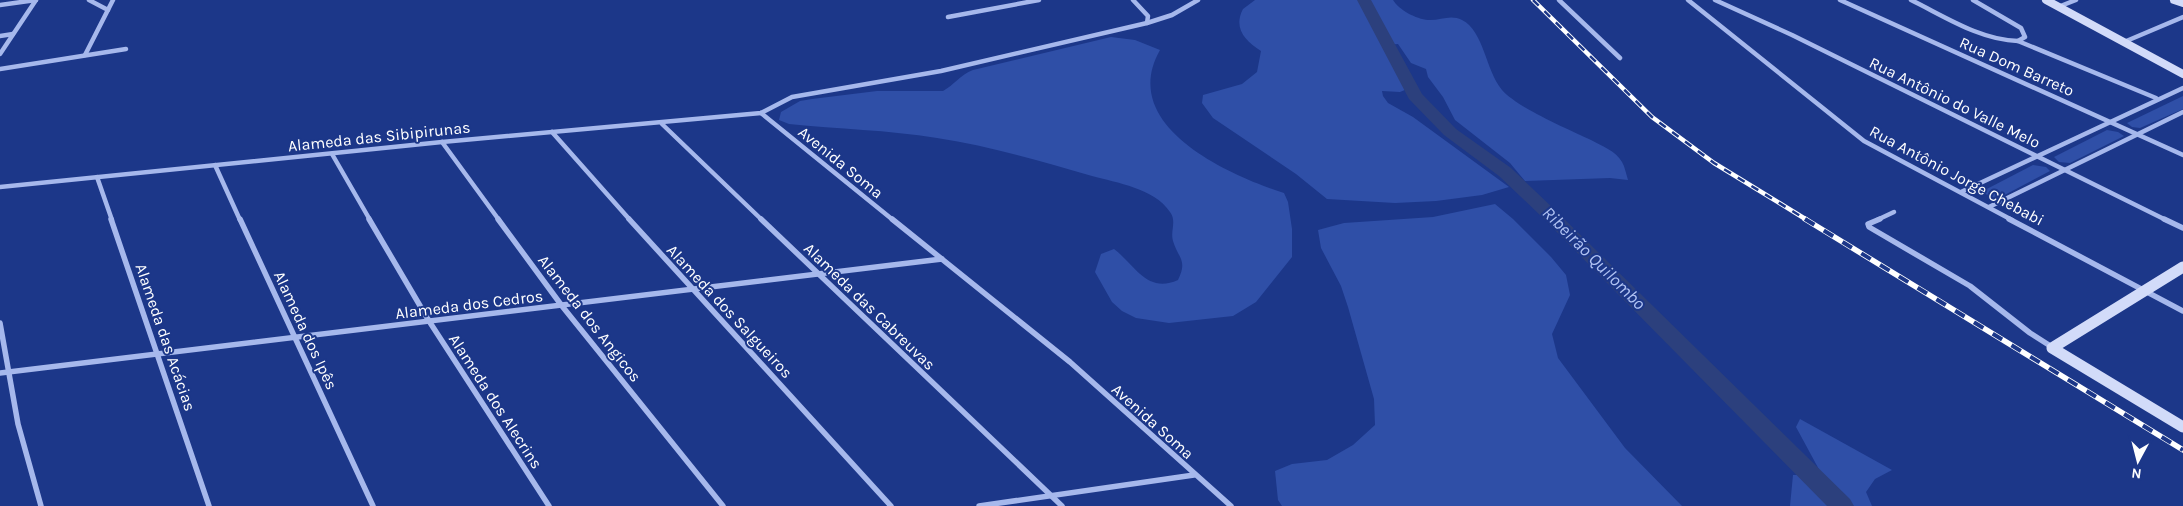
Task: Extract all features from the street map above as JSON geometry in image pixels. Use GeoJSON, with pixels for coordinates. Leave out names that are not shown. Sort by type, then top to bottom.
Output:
{"type":"FeatureCollection","features":[{"type":"Feature","properties":{"kind":"street"},"geometry":{"type":"LineString","coordinates":[[0,5],[36,0]]}},
{"type":"Feature","properties":{"kind":"street"},"geometry":{"type":"LineString","coordinates":[[0,54],[36,0]]}},
{"type":"Feature","properties":{"kind":"street"},"geometry":{"type":"LineString","coordinates":[[89,0],[108,10]]}},
{"type":"Feature","properties":{"kind":"street"},"geometry":{"type":"LineString","coordinates":[[84,55],[113,0]]}},
{"type":"Feature","properties":{"kind":"street"},"geometry":{"type":"LineString","coordinates":[[948,17],[1039,0]]}},
{"type":"Feature","properties":{"kind":"street"},"geometry":{"type":"LineString","coordinates":[[1132,0],[1148,16],[1147,24]]}},
{"type":"Feature","properties":{"kind":"street"},"geometry":{"type":"LineString","coordinates":[[761,113],[792,97],[941,71],[1147,24],[1172,16],[1198,0]]}},
{"type":"Feature","properties":{"kind":"street"},"geometry":{"type":"LineString","coordinates":[[1559,0],[1620,58]]}},
{"type":"Feature","properties":{"kind":"street","name":"Rua Antônio Jorge Chebabi"},"geometry":{"type":"LineString","coordinates":[[1688,0],[1864,141],[2183,311]]}},
{"type":"Feature","properties":{"kind":"street","name":"Rua Antônio do Valle Melo"},"geometry":{"type":"LineString","coordinates":[[1715,0],[1792,35],[2183,228]]}},
{"type":"Feature","properties":{"kind":"street","name":"Rua Dom Barreto"},"geometry":{"type":"LineString","coordinates":[[1840,0],[2183,155]]}},
{"type":"Feature","properties":{"kind":"street"},"geometry":{"type":"LineString","coordinates":[[1912,0],[1988,36],[2012,42],[2025,37],[2021,28],[1973,0]]}},
{"type":"Feature","properties":{"kind":"street"},"geometry":{"type":"LineString","coordinates":[[2046,0],[2183,74]]}},
{"type":"Feature","properties":{"kind":"street"},"geometry":{"type":"LineString","coordinates":[[2058,7],[2076,0]]}},
{"type":"Feature","properties":{"kind":"street"},"geometry":{"type":"LineString","coordinates":[[2174,0],[2183,3]]}},
{"type":"Feature","properties":{"kind":"street"},"geometry":{"type":"LineString","coordinates":[[2124,42],[2183,17]]}},
{"type":"Feature","properties":{"kind":"street"},"geometry":{"type":"LineString","coordinates":[[0,36],[13,34]]}},
{"type":"Feature","properties":{"kind":"street"},"geometry":{"type":"LineString","coordinates":[[2018,41],[2156,98]]}},
{"type":"Feature","properties":{"kind":"street"},"geometry":{"type":"LineString","coordinates":[[0,69],[126,49]]}},
{"type":"Feature","properties":{"kind":"street"},"geometry":{"type":"LineString","coordinates":[[1961,192],[2113,122],[2156,98],[2183,88]]}},
{"type":"Feature","properties":{"kind":"street"},"geometry":{"type":"LineString","coordinates":[[1988,206],[2183,112]]}},
{"type":"Feature","properties":{"kind":"street","name":"Alameda das Sibipirunas"},"geometry":{"type":"LineString","coordinates":[[0,187],[442,142],[662,124],[761,113]]}},
{"type":"Feature","properties":{"kind":"street","name":"Avenida Soma"},"geometry":{"type":"LineString","coordinates":[[761,113],[1070,362],[1194,475],[1231,506]]}},
{"type":"Feature","properties":{"kind":"street","name":"Alameda das Cabreuvas"},"geometry":{"type":"LineString","coordinates":[[662,124],[1062,506]]}},
{"type":"Feature","properties":{"kind":"street","name":"Alameda dos Salgueiros"},"geometry":{"type":"LineString","coordinates":[[552,132],[691,289],[728,325],[891,506]]}},
{"type":"Feature","properties":{"kind":"street","name":"Alameda dos Angicos"},"geometry":{"type":"LineString","coordinates":[[442,142],[562,306],[723,506]]}},
{"type":"Feature","properties":{"kind":"street","name":"Alameda dos Alecrins"},"geometry":{"type":"LineString","coordinates":[[332,154],[429,321],[549,506]]}},
{"type":"Feature","properties":{"kind":"street","name":"Alameda dos Ipês"},"geometry":{"type":"LineString","coordinates":[[215,165],[373,506]]}},
{"type":"Feature","properties":{"kind":"street","name":"Alameda das Acácias"},"geometry":{"type":"LineString","coordinates":[[97,177],[209,506]]}},
{"type":"Feature","properties":{"kind":"street"},"geometry":{"type":"LineString","coordinates":[[1894,212],[1868,224],[1869,226],[1970,286],[2030,334],[2183,427]]}},
{"type":"Feature","properties":{"kind":"street","name":"Alameda dos Cedros"},"geometry":{"type":"LineString","coordinates":[[0,373],[942,259]]}},
{"type":"Feature","properties":{"kind":"street"},"geometry":{"type":"LineString","coordinates":[[2052,348],[2183,266]]}},
{"type":"Feature","properties":{"kind":"street"},"geometry":{"type":"LineString","coordinates":[[0,323],[18,424],[39,504]]}},
{"type":"Feature","properties":{"kind":"street"},"geometry":{"type":"LineString","coordinates":[[979,506],[1194,475]]}},
{"type":"Feature","properties":{"kind":"shaded area"},"geometry":{"type":"Polygon","coordinates":[[[1255,0],[1393,0],[1408,13],[1418,18],[1432,20],[1458,18],[1469,25],[1475,33],[1496,81],[1509,97],[1531,111],[1612,152],[1622,162],[1628,180],[1610,178],[1525,181],[1510,163],[1455,120],[1443,97],[1428,77],[1426,69],[1411,63],[1398,44],[1385,45],[1385,52],[1412,87],[1400,92],[1382,91],[1388,103],[1413,117],[1509,187],[1482,195],[1436,201],[1395,203],[1327,199],[1296,174],[1213,118],[1202,103],[1203,95],[1242,84],[1257,72],[1261,51],[1250,43],[1242,33],[1239,22],[1243,9],[1255,0]]]}},
{"type":"Feature","properties":{"kind":"shaded area"},"geometry":{"type":"Polygon","coordinates":[[[1111,37],[1135,40],[1160,50],[1151,77],[1154,102],[1166,124],[1185,143],[1209,160],[1235,174],[1284,193],[1288,202],[1292,229],[1292,257],[1256,302],[1233,316],[1169,323],[1136,318],[1122,311],[1112,302],[1095,272],[1101,254],[1114,249],[1142,276],[1158,283],[1178,280],[1181,273],[1181,259],[1172,237],[1172,215],[1155,197],[1145,192],[1034,159],[957,141],[900,133],[789,124],[779,120],[781,112],[800,101],[877,91],[943,91],[973,70],[1111,37]]]}},
{"type":"Feature","properties":{"kind":"shaded area"},"geometry":{"type":"Polygon","coordinates":[[[2183,96],[2183,109],[2140,128],[2132,127],[2127,123],[2183,96]]]}},
{"type":"Feature","properties":{"kind":"shaded area"},"geometry":{"type":"Polygon","coordinates":[[[2107,130],[2118,132],[2124,136],[2070,163],[2059,162],[2054,157],[2107,130]]]}},
{"type":"Feature","properties":{"kind":"shaded area"},"geometry":{"type":"Polygon","coordinates":[[[2033,165],[2046,167],[2050,171],[1997,199],[1981,192],[2033,165]]]}},
{"type":"Feature","properties":{"kind":"shaded area"},"geometry":{"type":"Polygon","coordinates":[[[1495,204],[1551,257],[1566,275],[1570,295],[1552,334],[1558,358],[1625,448],[1682,506],[1282,506],[1278,500],[1275,471],[1292,464],[1327,460],[1353,445],[1375,425],[1374,399],[1348,307],[1341,286],[1321,248],[1318,230],[1344,223],[1433,217],[1495,204]]]}},
{"type":"Feature","properties":{"kind":"shaded area"},"geometry":{"type":"Polygon","coordinates":[[[1800,419],[1892,470],[1875,479],[1866,492],[1872,506],[1790,506],[1793,475],[1822,475],[1796,427],[1800,419]]]}},
{"type":"Feature","properties":{"kind":"waterway","name":"Ribeirão Quilombo"},"geometry":{"type":"LineString","coordinates":[[1364,0],[1415,96],[1450,132],[1505,172],[1548,213],[1842,506]]}},
{"type":"Feature","properties":{"kind":"railway"},"geometry":{"type":"LineString","coordinates":[[1533,0],[1652,117],[1714,163],[1807,220]]}},
{"type":"Feature","properties":{"kind":"railway"},"geometry":{"type":"LineString","coordinates":[[1805,219],[2183,450]]}}]}
